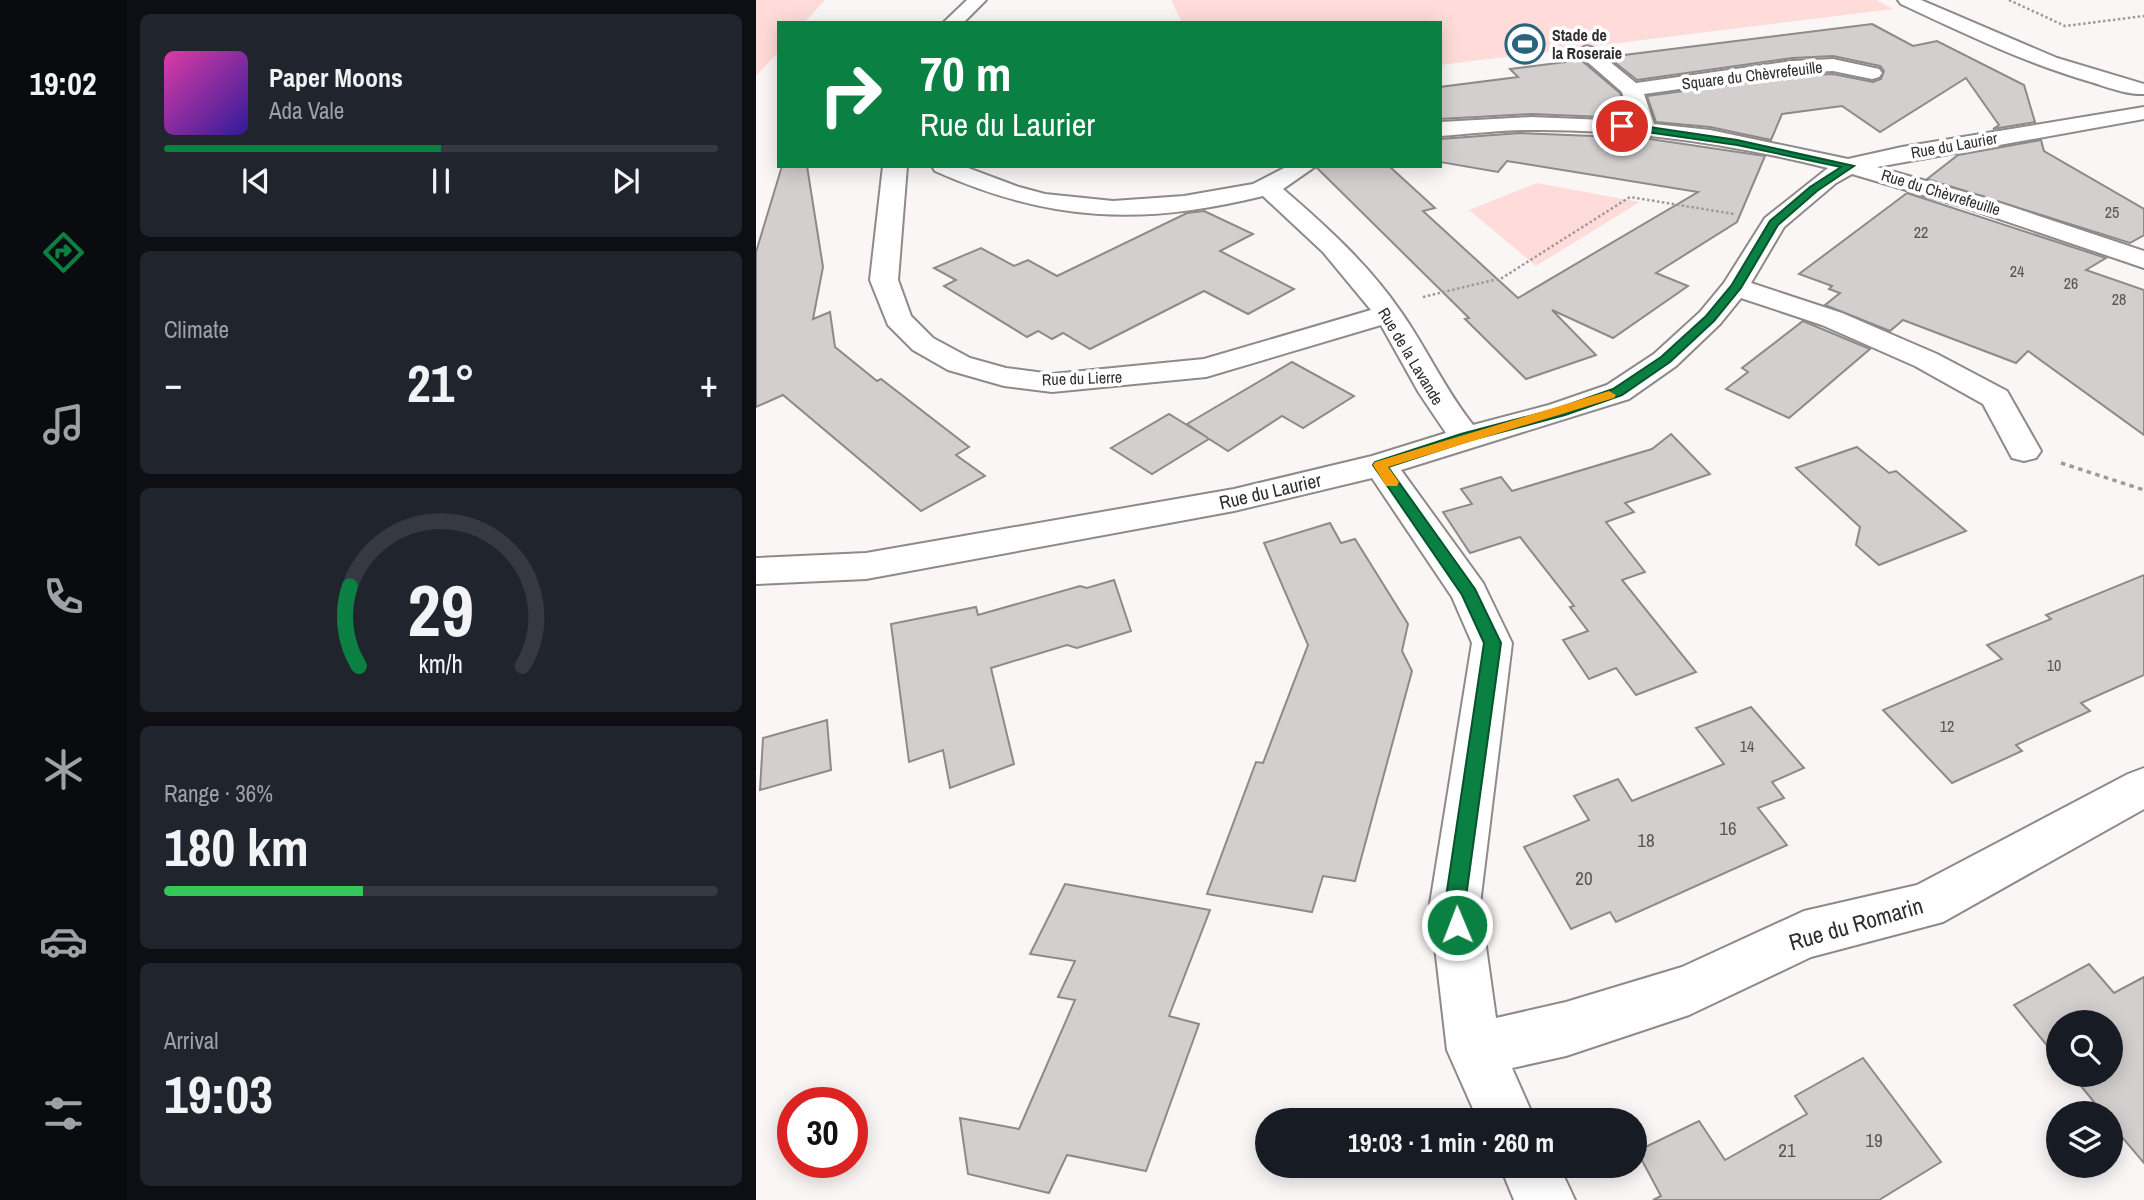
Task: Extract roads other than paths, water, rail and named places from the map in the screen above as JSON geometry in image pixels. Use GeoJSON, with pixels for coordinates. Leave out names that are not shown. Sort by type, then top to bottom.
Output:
{"type":"FeatureCollection","features":[{"type":"Feature","properties":{"kind":"street"},"geometry":{"type":"LineString","coordinates":[[954,21],[977,0]]}},
{"type":"Feature","properties":{"kind":"street"},"geometry":{"type":"LineString","coordinates":[[1907,0],[2022,53],[2143,95]]}},
{"type":"Feature","properties":{"kind":"street"},"geometry":{"type":"LineString","coordinates":[[1933,0],[2143,95]]}},
{"type":"Feature","properties":{"kind":"street"},"geometry":{"type":"LineString","coordinates":[[1586,52],[1632,90],[1644,127]]}},
{"type":"Feature","properties":{"kind":"street","name":"Square du Chèvrefeuille"},"geometry":{"type":"LineString","coordinates":[[1632,90],[1793,67],[1833,65],[1872,73]]}},
{"type":"Feature","properties":{"kind":"street","name":"Rue du Laurier"},"geometry":{"type":"LineString","coordinates":[[756,571],[880,564],[1234,500],[1380,465],[1466,437],[1560,412],[1618,392],[1665,360],[1710,318],[1735,288],[1774,223],[1818,185],[1850,166],[2143,95]]}},
{"type":"Feature","properties":{"kind":"street","name":"Rue du Chèvrefeuille"},"geometry":{"type":"LineString","coordinates":[[1442,129],[1554,122],[1644,127],[1850,166],[1972,200],[2144,260]]}},
{"type":"Feature","properties":{"kind":"street","name":"Rue du Lierre"},"geometry":{"type":"LineString","coordinates":[[895,168],[884,280],[898,319],[923,344],[959,364],[1004,377],[1052,383],[1206,368],[1388,314]]}},
{"type":"Feature","properties":{"kind":"street"},"geometry":{"type":"LineString","coordinates":[[947,168],[982,185],[1039,200],[1097,208],[1143,210],[1199,202],[1267,187],[1301,168]]}},
{"type":"Feature","properties":{"kind":"street","name":"Rue de la Lavande"},"geometry":{"type":"LineString","coordinates":[[1267,187],[1331,243],[1388,314],[1444,412],[1466,437]]}},
{"type":"Feature","properties":{"kind":"street"},"geometry":{"type":"LineString","coordinates":[[1735,288],[1832,318],[1926,360],[1996,398],[2024,452]]}},
{"type":"Feature","properties":{"kind":"street"},"geometry":{"type":"LineString","coordinates":[[1380,465],[1469,593],[1492,643],[1455,904],[1474,1050],[1501,1108]]}},
{"type":"Feature","properties":{"kind":"street","name":"Rue du Romarin"},"geometry":{"type":"LineString","coordinates":[[1474,1050],[1566,1029],[1689,990],[1804,935],[1926,906],[2144,787]]}},
{"type":"Feature","properties":{"kind":"street"},"geometry":{"type":"LineString","coordinates":[[1535,1178],[1545,1200]]}},
{"type":"Feature","properties":{"kind":"place","name":"Stade de la Roseraie"},"geometry":{"type":"Point","coordinates":[1525,44]}}]}
